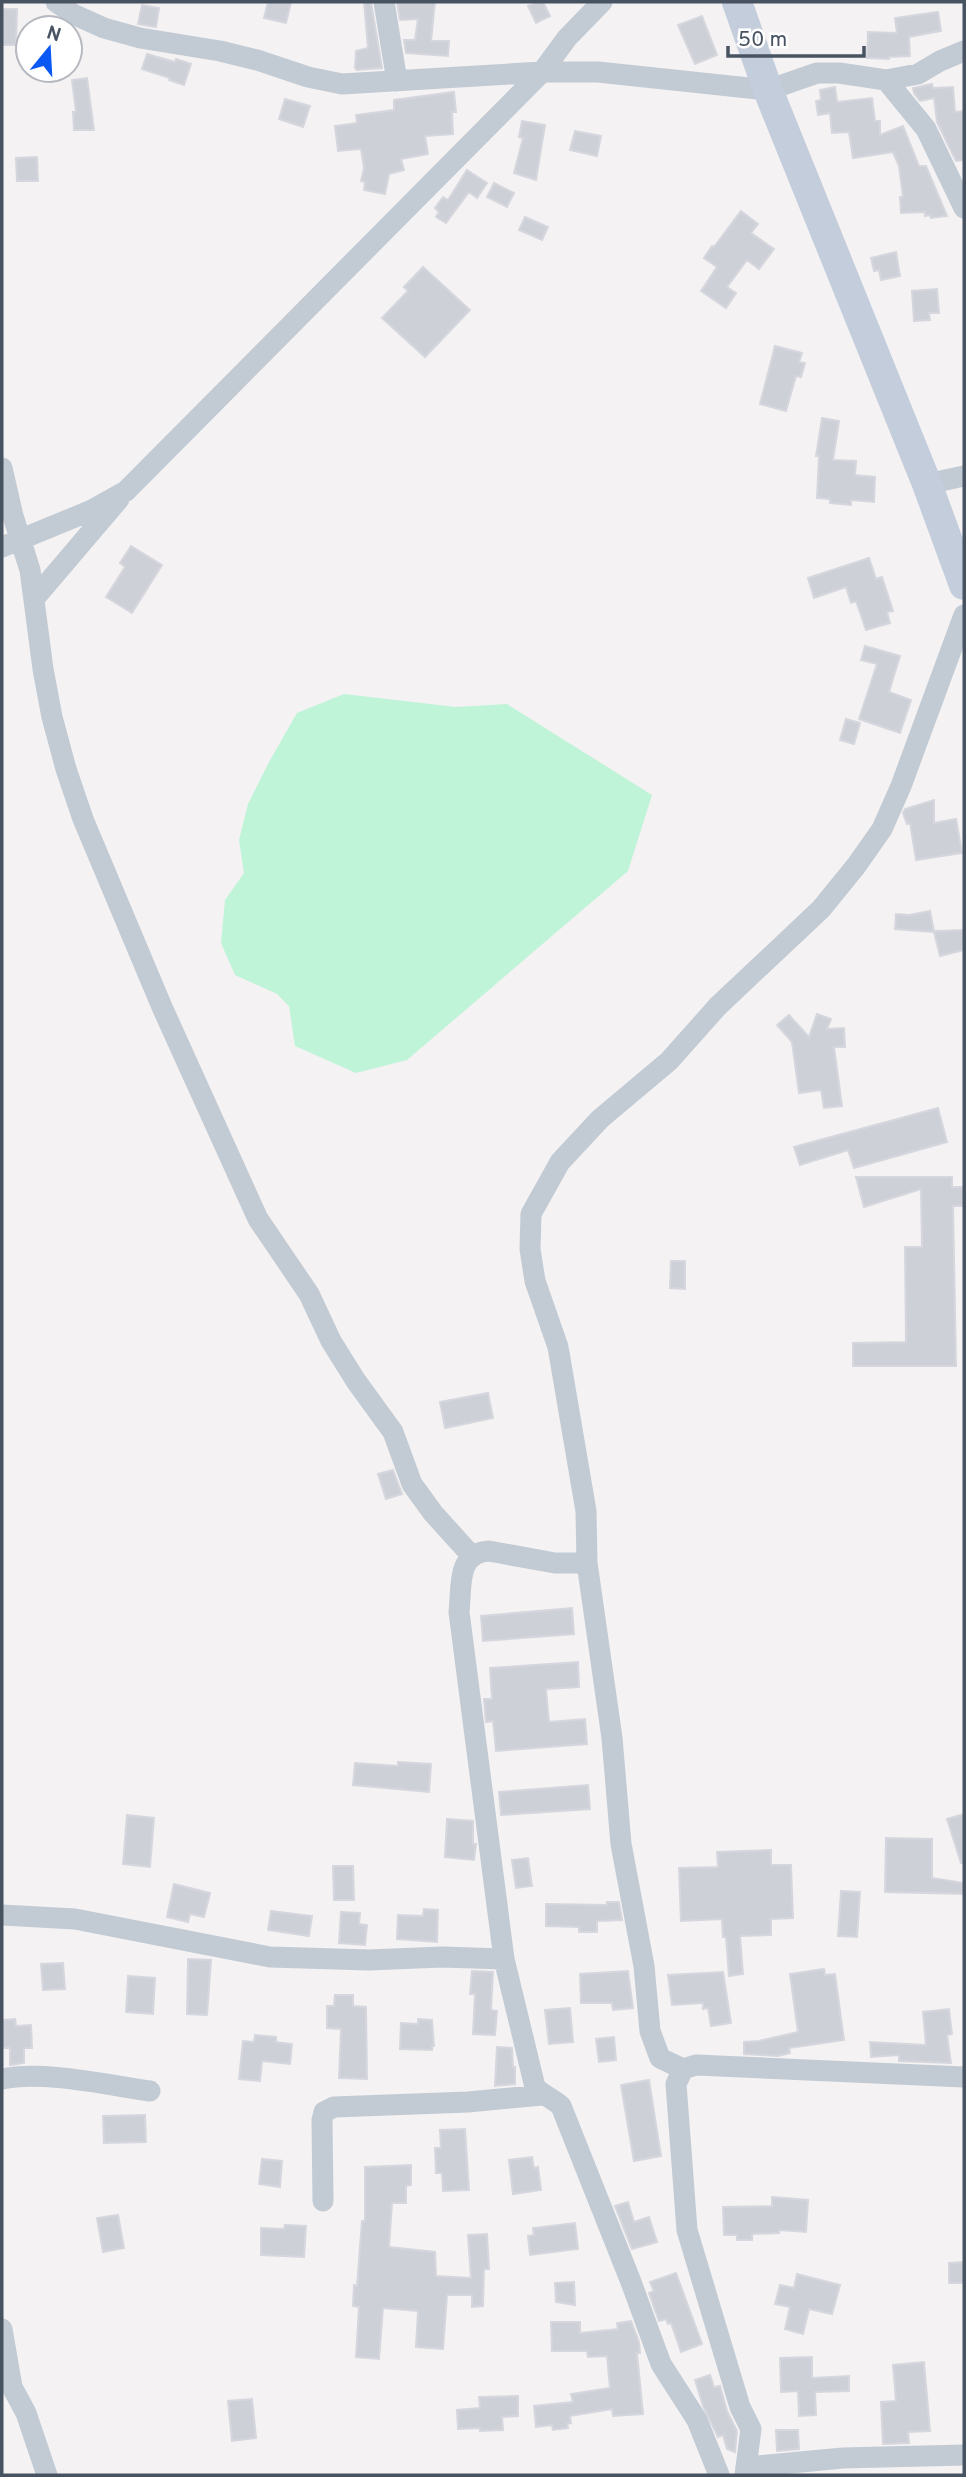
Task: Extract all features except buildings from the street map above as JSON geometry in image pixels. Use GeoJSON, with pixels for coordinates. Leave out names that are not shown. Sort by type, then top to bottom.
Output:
{"type":"FeatureCollection","features":[{"type":"Feature","properties":{"kind":"street"},"geometry":{"type":"LineString","coordinates":[[56,2],[73,14],[104,28],[139,38],[220,51],[308,77],[342,84],[542,72],[598,72],[768,90],[817,73],[839,73],[887,80],[918,74],[964,51]]}},
{"type":"Feature","properties":{"kind":"street"},"geometry":{"type":"LineString","coordinates":[[384,2],[397,81]]}},
{"type":"Feature","properties":{"kind":"street"},"geometry":{"type":"LineString","coordinates":[[34,599],[126,491],[542,72],[567,38],[602,2]]}},
{"type":"Feature","properties":{"kind":"street"},"geometry":{"type":"LineString","coordinates":[[737,2],[768,90],[927,484],[964,585]]}},
{"type":"Feature","properties":{"kind":"street"},"geometry":{"type":"LineString","coordinates":[[887,80],[926,129],[964,208]]}},
{"type":"Feature","properties":{"kind":"street"},"geometry":{"type":"LineString","coordinates":[[2,468],[11,543],[34,599],[52,717],[66,769],[83,819],[162,1007],[258,1219],[309,1294],[331,1341],[356,1381],[393,1433],[412,1484],[433,1513],[471,1555]]}},
{"type":"Feature","properties":{"kind":"street"},"geometry":{"type":"LineString","coordinates":[[927,484],[964,476]]}},
{"type":"Feature","properties":{"kind":"street"},"geometry":{"type":"LineString","coordinates":[[11,543],[92,510],[126,491]]}},
{"type":"Feature","properties":{"kind":"street"},"geometry":{"type":"LineString","coordinates":[[964,615],[901,786],[882,829],[821,909],[718,1006],[668,1061],[600,1119],[560,1162],[531,1214],[530,1249],[535,1281],[555,1337],[561,1365],[586,1511],[587,1563],[612,1738],[621,1844],[644,1966],[650,2031],[660,2058],[683,2069],[696,2065],[964,2077]]}},
{"type":"Feature","properties":{"kind":"street"},"geometry":{"type":"LineString","coordinates":[[542,2095],[535,2087],[504,1959],[490,1833],[459,1612],[463,1571],[471,1555],[489,1551],[555,1563],[587,1563]]}},
{"type":"Feature","properties":{"kind":"street"},"geometry":{"type":"LineString","coordinates":[[2,1915],[75,1919],[270,1956],[369,1960],[442,1957],[504,1959]]}},
{"type":"Feature","properties":{"kind":"street"},"geometry":{"type":"LineString","coordinates":[[683,2069],[676,2084],[687,2230],[740,2407],[751,2429],[745,2473],[843,2458],[964,2455]]}},
{"type":"Feature","properties":{"kind":"street"},"geometry":{"type":"LineString","coordinates":[[2,2079],[44,2077],[150,2091]]}},
{"type":"Feature","properties":{"kind":"street"},"geometry":{"type":"LineString","coordinates":[[323,2201],[322,2120],[324,2112],[334,2107],[468,2102],[542,2095],[552,2098],[561,2106],[661,2364],[697,2420],[719,2475]]}},
{"type":"Feature","properties":{"kind":"street"},"geometry":{"type":"LineString","coordinates":[[2,2329],[12,2387],[26,2413],[47,2475]]}},
{"type":"Feature","properties":{"kind":"green space"},"geometry":{"type":"Polygon","coordinates":[[[344,694],[456,707],[507,704],[652,795],[628,871],[407,1060],[356,1073],[295,1046],[289,1006],[277,994],[235,975],[221,943],[225,900],[244,873],[239,840],[248,804],[297,713],[344,694]]]}}]}
